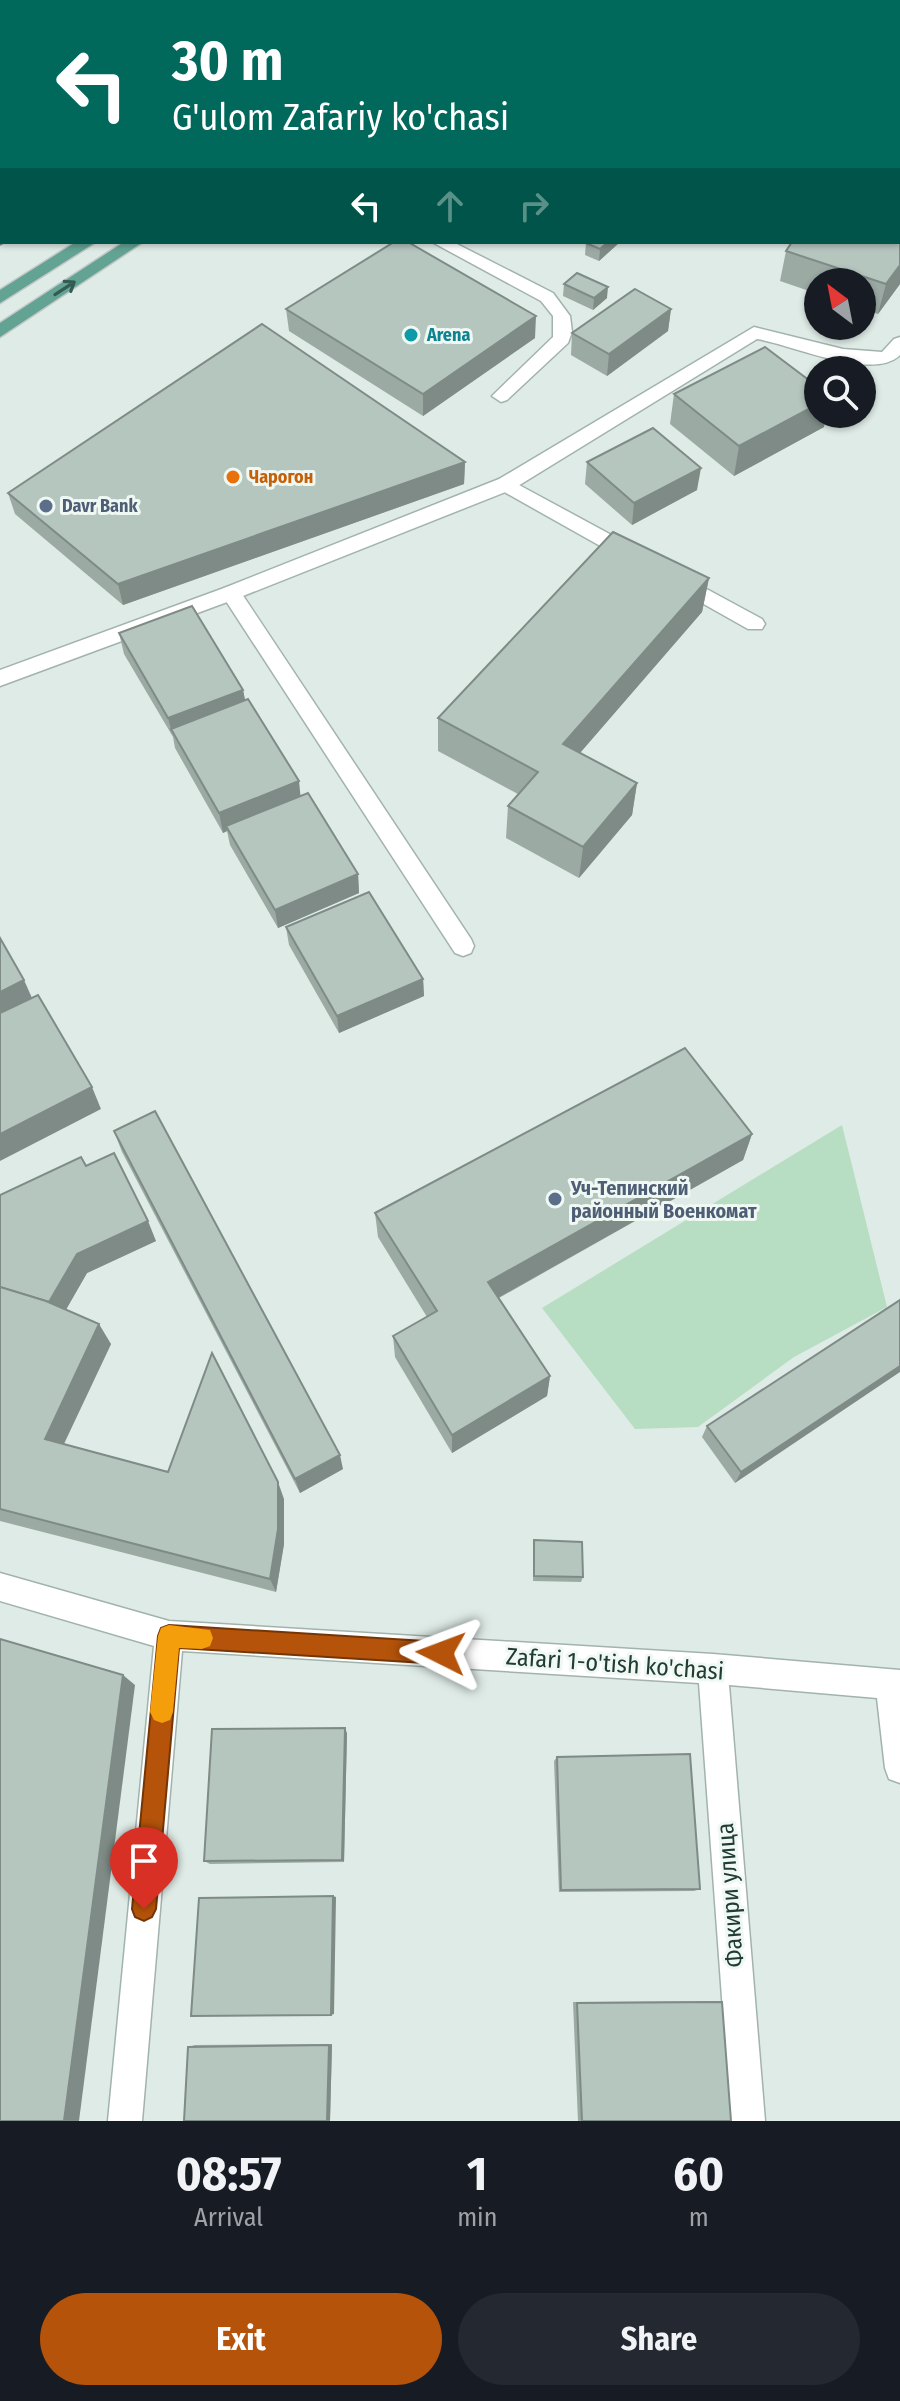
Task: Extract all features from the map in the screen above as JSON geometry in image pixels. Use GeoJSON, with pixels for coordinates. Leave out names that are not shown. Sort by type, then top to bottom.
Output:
{"type":"FeatureCollection","features":[{"type":"Feature","properties":{"kind":"main road"},"geometry":{"type":"LineString","coordinates":[[0,298],[85,244]]}},
{"type":"Feature","properties":{"kind":"main road"},"geometry":{"type":"LineString","coordinates":[[0,331],[132,244]]}},
{"type":"Feature","properties":{"kind":"street"},"geometry":{"type":"LineString","coordinates":[[444,244],[547,297],[561,310],[565,327],[562,339],[501,396]]}},
{"type":"Feature","properties":{"kind":"street"},"geometry":{"type":"LineString","coordinates":[[0,678],[231,593],[506,484],[754,333],[775,334],[862,360],[887,357],[900,343]]}},
{"type":"Feature","properties":{"kind":"street"},"geometry":{"type":"LineString","coordinates":[[506,484],[755,624]]}},
{"type":"Feature","properties":{"kind":"street"},"geometry":{"type":"LineString","coordinates":[[231,593],[463,946]]}},
{"type":"Feature","properties":{"kind":"street","name":"Zafari 1-o'tish ko'chasi"},"geometry":{"type":"LineString","coordinates":[[0,1587],[169,1636],[713,1669],[895,1685]]}},
{"type":"Feature","properties":{"kind":"street"},"geometry":{"type":"LineString","coordinates":[[125,2121],[169,1636]]}},
{"type":"Feature","properties":{"kind":"street","name":"Факири улица"},"geometry":{"type":"LineString","coordinates":[[713,1669],[748,2121]]}},
{"type":"Feature","properties":{"kind":"street"},"geometry":{"type":"LineString","coordinates":[[895,1685],[900,1768]]}},
{"type":"Feature","properties":{"kind":"green space"},"geometry":{"type":"Polygon","coordinates":[[[842,1125],[887,1307],[794,1357],[698,1427],[635,1429],[542,1308],[842,1125]]]}},
{"type":"Feature","properties":{"kind":"building","name":"Arena"},"geometry":{"type":"Polygon","coordinates":[[[391,244],[411,244],[536,316],[423,394],[286,309],[391,244]]]}},
{"type":"Feature","properties":{"kind":"building"},"geometry":{"type":"Polygon","coordinates":[[[588,244],[606,244],[600,249],[588,244]]]}},
{"type":"Feature","properties":{"kind":"building"},"geometry":{"type":"Polygon","coordinates":[[[791,244],[900,244],[900,265],[886,284],[876,281],[876,268],[838,268],[786,251],[791,244]]]}},
{"type":"Feature","properties":{"kind":"building"},"geometry":{"type":"Polygon","coordinates":[[[577,273],[608,287],[594,298],[564,284],[577,273]]]}},
{"type":"Feature","properties":{"kind":"building"},"geometry":{"type":"Polygon","coordinates":[[[635,289],[671,309],[609,354],[572,333],[635,289]]]}},
{"type":"Feature","properties":{"kind":"building"},"geometry":{"type":"Polygon","coordinates":[[[262,324],[465,462],[118,584],[8,493],[262,324]]]}},
{"type":"Feature","properties":{"kind":"building"},"geometry":{"type":"Polygon","coordinates":[[[765,347],[804,376],[804,411],[739,446],[674,394],[765,347]]]}},
{"type":"Feature","properties":{"kind":"building"},"geometry":{"type":"Polygon","coordinates":[[[653,428],[701,468],[634,503],[587,462],[653,428]]]}},
{"type":"Feature","properties":{"kind":"building"},"geometry":{"type":"Polygon","coordinates":[[[613,532],[709,578],[563,744],[637,783],[583,847],[508,806],[538,772],[438,718],[613,532]]]}},
{"type":"Feature","properties":{"kind":"building"},"geometry":{"type":"Polygon","coordinates":[[[192,606],[243,690],[168,718],[119,633],[192,606]]]}},
{"type":"Feature","properties":{"kind":"building"},"geometry":{"type":"Polygon","coordinates":[[[248,699],[299,781],[219,813],[171,729],[248,699]]]}},
{"type":"Feature","properties":{"kind":"building"},"geometry":{"type":"Polygon","coordinates":[[[308,793],[358,874],[275,910],[226,826],[308,793]]]}},
{"type":"Feature","properties":{"kind":"building"},"geometry":{"type":"Polygon","coordinates":[[[369,892],[423,979],[337,1016],[286,927],[369,892]]]}},
{"type":"Feature","properties":{"kind":"building"},"geometry":{"type":"Polygon","coordinates":[[[0,938],[24,980],[0,992],[0,938]]]}},
{"type":"Feature","properties":{"kind":"building"},"geometry":{"type":"Polygon","coordinates":[[[38,995],[92,1087],[0,1134],[0,1013],[38,995]]]}},
{"type":"Feature","properties":{"kind":"building"},"geometry":{"type":"Polygon","coordinates":[[[685,1048],[752,1134],[488,1282],[550,1376],[452,1435],[393,1336],[437,1311],[375,1213],[685,1048]]]}},
{"type":"Feature","properties":{"kind":"building"},"geometry":{"type":"Polygon","coordinates":[[[155,1111],[340,1455],[295,1479],[114,1131],[155,1111]]]}},
{"type":"Feature","properties":{"kind":"building"},"geometry":{"type":"Polygon","coordinates":[[[114,1153],[148,1221],[77,1254],[49,1302],[0,1287],[0,1195],[81,1157],[86,1166],[114,1153]]]}},
{"type":"Feature","properties":{"kind":"building"},"geometry":{"type":"Polygon","coordinates":[[[0,1287],[46,1301],[99,1324],[45,1439],[168,1472],[212,1353],[278,1482],[278,1529],[270,1579],[0,1509],[0,1287]]]}},
{"type":"Feature","properties":{"kind":"building"},"geometry":{"type":"Polygon","coordinates":[[[900,1300],[900,1366],[741,1472],[707,1426],[900,1300]]]}},
{"type":"Feature","properties":{"kind":"building"},"geometry":{"type":"Polygon","coordinates":[[[534,1540],[582,1542],[583,1577],[534,1576],[534,1540]]]}},
{"type":"Feature","properties":{"kind":"building"},"geometry":{"type":"Polygon","coordinates":[[[0,1639],[123,1675],[64,2121],[0,2121],[0,1639]]]}},
{"type":"Feature","properties":{"kind":"building"},"geometry":{"type":"Polygon","coordinates":[[[345,1728],[342,1860],[204,1861],[212,1729],[345,1728]]]}},
{"type":"Feature","properties":{"kind":"building"},"geometry":{"type":"Polygon","coordinates":[[[690,1754],[700,1889],[561,1890],[557,1757],[690,1754]]]}},
{"type":"Feature","properties":{"kind":"building"},"geometry":{"type":"Polygon","coordinates":[[[333,1896],[331,2015],[191,2016],[199,1898],[333,1896]]]}},
{"type":"Feature","properties":{"kind":"building"},"geometry":{"type":"Polygon","coordinates":[[[722,2002],[731,2121],[582,2121],[577,2003],[722,2002]]]}},
{"type":"Feature","properties":{"kind":"building"},"geometry":{"type":"Polygon","coordinates":[[[329,2045],[327,2121],[184,2121],[188,2047],[329,2045]]]}},
{"type":"Feature","properties":{"kind":"slow traffic"},"geometry":{"type":"LineString","coordinates":[[162,1712],[169,1636],[202,1638]]}},
{"type":"Feature","properties":{"kind":"place","name":"Arena"},"geometry":{"type":"Point","coordinates":[411,335]}},
{"type":"Feature","properties":{"kind":"place","name":"Чарогон"},"geometry":{"type":"Point","coordinates":[233,477]}},
{"type":"Feature","properties":{"kind":"place","name":"Davr Bank"},"geometry":{"type":"Point","coordinates":[46,506]}},
{"type":"Feature","properties":{"kind":"place","name":"Уч-Тепинский районный Военкомат"},"geometry":{"type":"Point","coordinates":[555,1199]}},
{"type":"Feature","properties":{"kind":"route"},"geometry":{"type":"LineString","coordinates":[[144,1909],[169,1636],[441,1653]]}}]}
